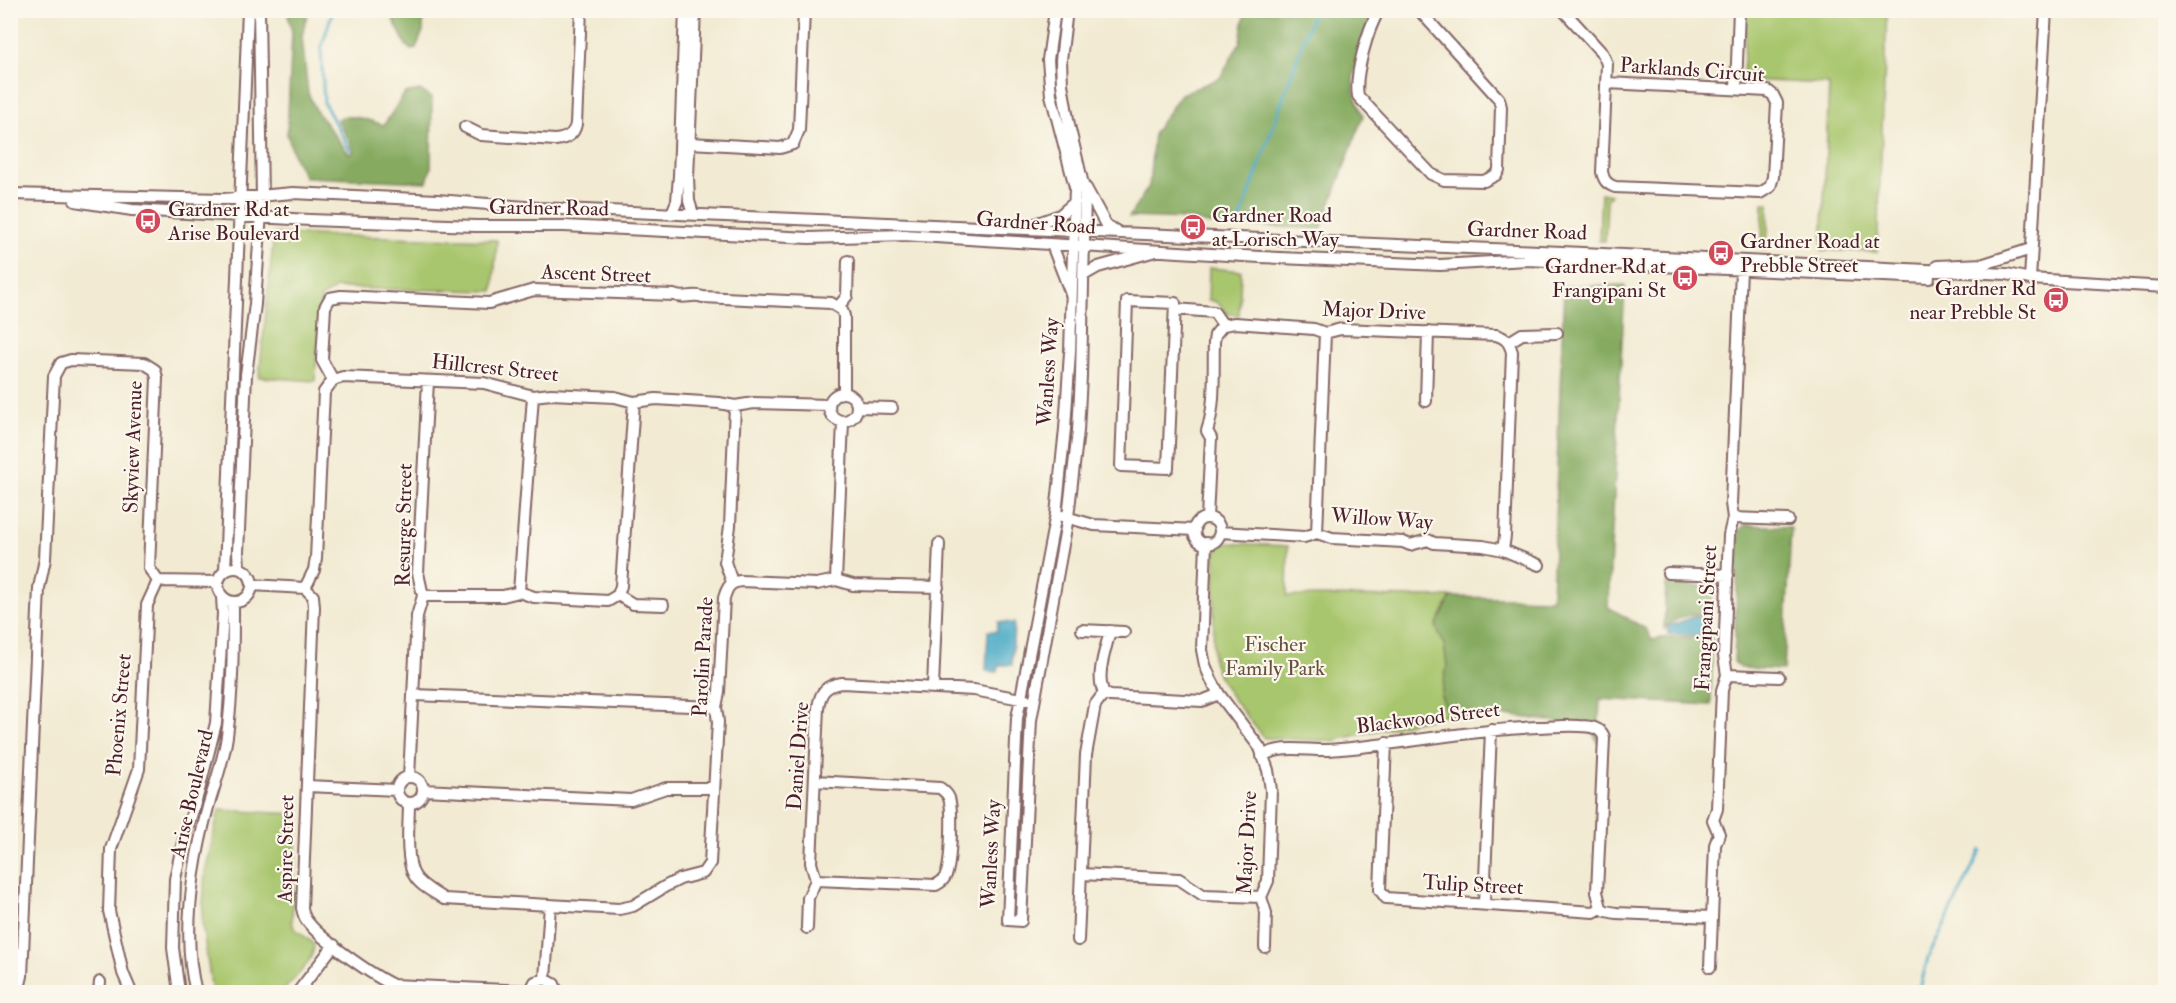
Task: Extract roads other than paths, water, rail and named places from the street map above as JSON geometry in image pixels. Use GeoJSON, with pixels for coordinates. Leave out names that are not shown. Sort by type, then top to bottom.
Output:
{"type":"FeatureCollection","features":[{"type":"Feature","properties":{"kind":"street"},"geometry":{"type":"LineString","coordinates":[[465,127],[481,135],[555,140],[564,140],[574,131],[581,10]]}},
{"type":"Feature","properties":{"kind":"street"},"geometry":{"type":"LineString","coordinates":[[672,213],[677,201],[679,176],[685,10]]}},
{"type":"Feature","properties":{"kind":"street"},"geometry":{"type":"LineString","coordinates":[[693,214],[689,201],[694,10]]}},
{"type":"Feature","properties":{"kind":"street"},"geometry":{"type":"LineString","coordinates":[[690,143],[780,148],[793,144],[799,130],[804,10]]}},
{"type":"Feature","properties":{"kind":"street"},"geometry":{"type":"LineString","coordinates":[[1055,10],[1048,60],[1051,95],[1075,187],[1080,231]]}},
{"type":"Feature","properties":{"kind":"street"},"geometry":{"type":"LineString","coordinates":[[1067,10],[1061,60],[1062,84],[1069,125],[1085,185],[1106,225],[1120,232]]}},
{"type":"Feature","properties":{"kind":"street"},"geometry":{"type":"LineString","coordinates":[[1378,10],[1370,25],[1357,82],[1358,96],[1431,174],[1444,180],[1484,181],[1491,179],[1499,170],[1501,107],[1499,99],[1419,10]]}},
{"type":"Feature","properties":{"kind":"street","name":"Parklands Circuit"},"geometry":{"type":"LineString","coordinates":[[1563,10],[1603,54],[1607,64],[1602,172],[1608,184],[1615,187],[1760,193],[1770,187],[1773,177],[1776,99],[1768,91],[1607,83]]}},
{"type":"Feature","properties":{"kind":"street"},"geometry":{"type":"LineString","coordinates":[[1736,88],[1739,10]]}},
{"type":"Feature","properties":{"kind":"street"},"geometry":{"type":"LineString","coordinates":[[2030,279],[2046,10]]}},
{"type":"Feature","properties":{"kind":"street"},"geometry":{"type":"LineString","coordinates":[[239,568],[246,375],[255,304],[262,196],[254,16]]}},
{"type":"Feature","properties":{"kind":"street"},"geometry":{"type":"LineString","coordinates":[[225,571],[238,217],[254,16]]}},
{"type":"Feature","properties":{"kind":"street"},"geometry":{"type":"LineString","coordinates":[[1079,246],[1085,185]]}},
{"type":"Feature","properties":{"kind":"street","name":"Gardner Road"},"geometry":{"type":"LineString","coordinates":[[10,194],[239,199],[293,194],[437,200],[538,208],[1729,260],[2007,274],[2030,279]]}},
{"type":"Feature","properties":{"kind":"street","name":"Gardner Road"},"geometry":{"type":"LineString","coordinates":[[39,195],[132,210],[261,218],[453,225],[564,226],[809,238],[903,235],[1260,257],[1440,265],[1527,260],[2166,286]]}},
{"type":"Feature","properties":{"kind":"street","name":"Gardner Road"},"geometry":{"type":"LineString","coordinates":[[1023,229],[1060,215],[1076,202]]}},
{"type":"Feature","properties":{"kind":"street"},"geometry":{"type":"LineString","coordinates":[[538,208],[539,216],[558,221],[564,226]]}},
{"type":"Feature","properties":{"kind":"street"},"geometry":{"type":"LineString","coordinates":[[1052,245],[1072,297]]}},
{"type":"Feature","properties":{"kind":"street","name":"Wanless Way"},"geometry":{"type":"LineString","coordinates":[[1079,246],[1084,275],[1078,431],[1068,517],[1031,720],[1021,921],[1008,920],[1017,718],[1056,514],[1065,429],[1072,297],[1079,246]]}},
{"type":"Feature","properties":{"kind":"street"},"geometry":{"type":"LineString","coordinates":[[1919,270],[1943,264],[1984,264],[2031,249]]}},
{"type":"Feature","properties":{"kind":"street"},"geometry":{"type":"LineString","coordinates":[[1084,275],[1098,267],[1158,250]]}},
{"type":"Feature","properties":{"kind":"street"},"geometry":{"type":"LineString","coordinates":[[844,393],[844,316],[838,306],[847,296],[848,261]]}},
{"type":"Feature","properties":{"kind":"street","name":"Frangipani Street"},"geometry":{"type":"LineString","coordinates":[[1710,967],[1715,845],[1719,834],[1713,820],[1717,809],[1722,690],[1727,675],[1724,656],[1729,535],[1733,518],[1731,503],[1741,270]]}},
{"type":"Feature","properties":{"kind":"street","name":"Ascent Street"},"geometry":{"type":"LineString","coordinates":[[333,380],[322,360],[325,307],[330,298],[342,296],[489,303],[534,290],[674,295],[680,298],[694,294],[703,297],[831,303],[838,306]]}},
{"type":"Feature","properties":{"kind":"street"},"geometry":{"type":"LineString","coordinates":[[1127,302],[1175,303],[1175,309],[1168,468],[1121,466],[1127,302]]}},
{"type":"Feature","properties":{"kind":"street"},"geometry":{"type":"LineString","coordinates":[[1175,309],[1214,312],[1223,326],[1215,335],[1214,342],[1211,402],[1213,415],[1207,431],[1211,438],[1207,518]]}},
{"type":"Feature","properties":{"kind":"street","name":"Major Drive"},"geometry":{"type":"LineString","coordinates":[[1223,326],[1235,323],[1314,329],[1325,333],[1341,329],[1496,335],[1509,342]]}},
{"type":"Feature","properties":{"kind":"street"},"geometry":{"type":"LineString","coordinates":[[1426,401],[1428,332]]}},
{"type":"Feature","properties":{"kind":"street"},"geometry":{"type":"LineString","coordinates":[[1317,533],[1325,333]]}},
{"type":"Feature","properties":{"kind":"street"},"geometry":{"type":"LineString","coordinates":[[1503,550],[1512,352],[1509,342],[1522,334],[1557,333]]}},
{"type":"Feature","properties":{"kind":"street","name":"Skyview Avenue"},"geometry":{"type":"LineString","coordinates":[[21,991],[39,588],[45,559],[54,376],[61,363],[71,360],[144,363],[155,369],[157,378],[149,568],[158,581]]}},
{"type":"Feature","properties":{"kind":"street","name":"Hillcrest Street"},"geometry":{"type":"LineString","coordinates":[[333,380],[343,377],[484,383],[533,396],[550,394],[615,397],[634,402],[656,399],[735,406],[754,403],[829,405]]}},
{"type":"Feature","properties":{"kind":"street"},"geometry":{"type":"LineString","coordinates":[[252,585],[305,588],[314,570],[324,392],[333,380]]}},
{"type":"Feature","properties":{"kind":"street","name":"Resurge Street"},"geometry":{"type":"LineString","coordinates":[[410,777],[417,616],[423,596],[418,573],[428,381]]}},
{"type":"Feature","properties":{"kind":"street"},"geometry":{"type":"LineString","coordinates":[[844,393],[853,396],[858,407],[853,418],[843,422],[833,418],[829,405],[833,396],[844,393]]}},
{"type":"Feature","properties":{"kind":"street"},"geometry":{"type":"LineString","coordinates":[[519,592],[533,396]]}},
{"type":"Feature","properties":{"kind":"street"},"geometry":{"type":"LineString","coordinates":[[423,596],[502,597],[519,592],[534,597],[608,601],[618,595],[621,586],[634,402]]}},
{"type":"Feature","properties":{"kind":"street"},"geometry":{"type":"LineString","coordinates":[[732,582],[725,562],[730,526],[735,406]]}},
{"type":"Feature","properties":{"kind":"street"},"geometry":{"type":"LineString","coordinates":[[858,407],[891,408]]}},
{"type":"Feature","properties":{"kind":"street"},"geometry":{"type":"LineString","coordinates":[[836,580],[843,422]]}},
{"type":"Feature","properties":{"kind":"street"},"geometry":{"type":"LineString","coordinates":[[1056,514],[1094,525],[1195,530]]}},
{"type":"Feature","properties":{"kind":"street"},"geometry":{"type":"LineString","coordinates":[[1207,518],[1217,522],[1220,532],[1214,542],[1206,543],[1199,541],[1195,530],[1200,520],[1207,518]]}},
{"type":"Feature","properties":{"kind":"street"},"geometry":{"type":"LineString","coordinates":[[1733,518],[1788,520]]}},
{"type":"Feature","properties":{"kind":"street","name":"Willow Way"},"geometry":{"type":"LineString","coordinates":[[1220,532],[1304,537],[1317,533],[1332,538],[1403,542],[1410,545],[1428,540],[1434,543],[1483,546],[1503,550],[1539,565]]}},
{"type":"Feature","properties":{"kind":"street","name":"Major Drive"},"geometry":{"type":"LineString","coordinates":[[1206,543],[1202,650],[1205,665],[1219,694],[1260,748],[1268,770],[1271,790],[1268,881],[1261,897],[1266,913],[1265,947]]}},
{"type":"Feature","properties":{"kind":"street"},"geometry":{"type":"LineString","coordinates":[[933,687],[939,544]]}},
{"type":"Feature","properties":{"kind":"street"},"geometry":{"type":"LineString","coordinates":[[230,568],[239,568],[249,575],[252,585],[249,596],[238,603],[222,597],[218,582],[225,571],[230,568]]}},
{"type":"Feature","properties":{"kind":"street"},"geometry":{"type":"LineString","coordinates":[[1668,573],[1728,575]]}},
{"type":"Feature","properties":{"kind":"street","name":"Parolin Parade"},"geometry":{"type":"LineString","coordinates":[[550,905],[619,909],[633,906],[680,879],[697,876],[706,870],[710,862],[718,722],[716,707],[720,693],[724,598],[732,582],[817,584],[836,580],[853,585],[938,587]]}},
{"type":"Feature","properties":{"kind":"street"},"geometry":{"type":"LineString","coordinates":[[158,581],[218,582]]}},
{"type":"Feature","properties":{"kind":"street","name":"Phoenix Street"},"geometry":{"type":"LineString","coordinates":[[131,993],[123,974],[109,911],[111,849],[139,768],[147,605],[158,581]]}},
{"type":"Feature","properties":{"kind":"street","name":"Aspire Street"},"geometry":{"type":"LineString","coordinates":[[305,588],[313,596],[314,607],[302,908],[305,918],[312,927],[377,978],[393,985],[530,992]]}},
{"type":"Feature","properties":{"kind":"street"},"geometry":{"type":"LineString","coordinates":[[618,595],[633,604],[663,605]]}},
{"type":"Feature","properties":{"kind":"street","name":"Arise Boulevard"},"geometry":{"type":"LineString","coordinates":[[179,993],[173,948],[175,879],[216,723],[223,614],[222,597]]}},
{"type":"Feature","properties":{"kind":"street","name":"Arise Boulevard"},"geometry":{"type":"LineString","coordinates":[[196,993],[188,908],[202,830],[227,738],[233,652],[233,603]]}},
{"type":"Feature","properties":{"kind":"street"},"geometry":{"type":"LineString","coordinates":[[1082,630],[1124,632]]}},
{"type":"Feature","properties":{"kind":"street"},"geometry":{"type":"LineString","coordinates":[[1110,632],[1100,678],[1104,693],[1110,696],[1202,701],[1219,694]]}},
{"type":"Feature","properties":{"kind":"street"},"geometry":{"type":"LineString","coordinates":[[1727,675],[1779,677]]}},
{"type":"Feature","properties":{"kind":"street","name":"Daniel Drive"},"geometry":{"type":"LineString","coordinates":[[807,928],[808,898],[816,880],[811,863],[818,708],[824,690],[831,685],[842,683],[933,687],[974,690],[1034,702]]}},
{"type":"Feature","properties":{"kind":"street"},"geometry":{"type":"LineString","coordinates":[[1078,940],[1086,755],[1095,705],[1104,693]]}},
{"type":"Feature","properties":{"kind":"street"},"geometry":{"type":"LineString","coordinates":[[414,695],[716,707]]}},
{"type":"Feature","properties":{"kind":"street","name":"Blackwood Street"},"geometry":{"type":"LineString","coordinates":[[1262,756],[1273,750],[1281,749],[1329,750],[1491,730],[1579,726],[1600,729],[1604,738],[1597,892],[1601,908]]}},
{"type":"Feature","properties":{"kind":"street"},"geometry":{"type":"LineString","coordinates":[[1484,904],[1491,730]]}},
{"type":"Feature","properties":{"kind":"street","name":"Tulip Street"},"geometry":{"type":"LineString","coordinates":[[1386,743],[1380,890],[1386,898],[1594,912],[1601,908],[1617,913],[1712,917]]}},
{"type":"Feature","properties":{"kind":"street"},"geometry":{"type":"LineString","coordinates":[[410,777],[418,781],[423,789],[420,798],[409,803],[400,799],[397,790],[400,781],[410,777]]}},
{"type":"Feature","properties":{"kind":"street"},"geometry":{"type":"LineString","coordinates":[[815,781],[940,788],[946,793],[951,810],[950,864],[943,881],[936,885],[816,880]]}},
{"type":"Feature","properties":{"kind":"street"},"geometry":{"type":"LineString","coordinates":[[307,786],[397,790]]}},
{"type":"Feature","properties":{"kind":"street"},"geometry":{"type":"LineString","coordinates":[[423,789],[631,800],[666,788],[714,788]]}},
{"type":"Feature","properties":{"kind":"street"},"geometry":{"type":"LineString","coordinates":[[409,803],[410,862],[414,875],[426,887],[444,899],[550,905],[545,979]]}},
{"type":"Feature","properties":{"kind":"street"},"geometry":{"type":"LineString","coordinates":[[1081,874],[1179,879],[1203,895],[1261,897]]}},
{"type":"Feature","properties":{"kind":"street"},"geometry":{"type":"LineString","coordinates":[[298,993],[334,945]]}},
{"type":"Feature","properties":{"kind":"street"},"geometry":{"type":"LineString","coordinates":[[530,992],[535,982],[545,979],[554,984],[557,993]]}},
{"type":"Feature","properties":{"kind":"water"},"geometry":{"type":"Polygon","coordinates":[[[1696,616],[1706,617],[1709,632],[1698,635],[1668,634],[1667,627],[1696,616]]]}},
{"type":"Feature","properties":{"kind":"water"},"geometry":{"type":"Polygon","coordinates":[[[998,622],[1014,623],[1012,665],[999,665],[998,672],[986,671],[988,631],[997,631],[998,622]]]}},
{"type":"Feature","properties":{"kind":"waterway"},"geometry":{"type":"LineString","coordinates":[[333,10],[321,49],[324,103],[350,150]]}},
{"type":"Feature","properties":{"kind":"waterway"},"geometry":{"type":"LineString","coordinates":[[1239,223],[1314,10]]}},
{"type":"Feature","properties":{"kind":"waterway"},"geometry":{"type":"LineString","coordinates":[[1919,992],[1928,958],[1981,850]]}},
{"type":"Feature","properties":{"kind":"place","name":"Gardner Rd at Arise Boulevard"},"geometry":{"type":"Point","coordinates":[148,221]}},
{"type":"Feature","properties":{"kind":"place","name":"Gardner Road at Lorisch Way"},"geometry":{"type":"Point","coordinates":[1193,227]}},
{"type":"Feature","properties":{"kind":"place","name":"Gardner Road at Prebble Street"},"geometry":{"type":"Point","coordinates":[1721,253]}},
{"type":"Feature","properties":{"kind":"place","name":"Gardner Rd at Frangipani St"},"geometry":{"type":"Point","coordinates":[1685,278]}},
{"type":"Feature","properties":{"kind":"place","name":"Gardner Rd near Prebble St"},"geometry":{"type":"Point","coordinates":[2056,300]}},
{"type":"Feature","properties":{"kind":"park label","name":"Fischer Family Park"},"geometry":{"type":"Point","coordinates":[1275,656]}}]}
